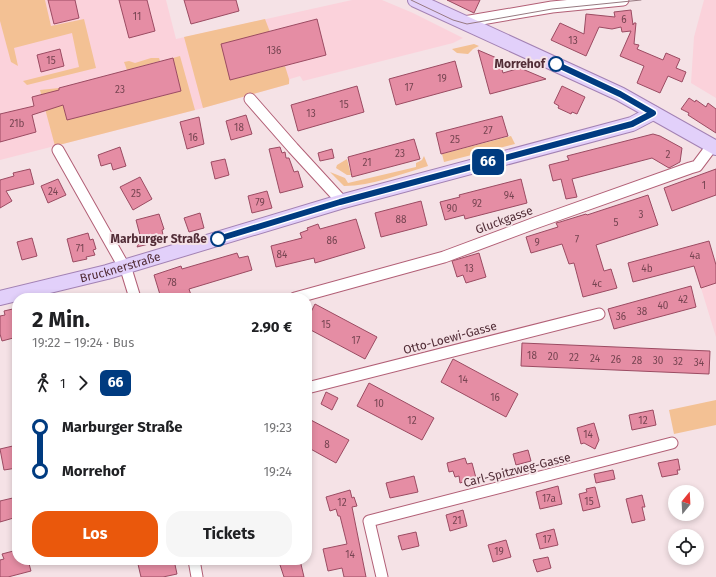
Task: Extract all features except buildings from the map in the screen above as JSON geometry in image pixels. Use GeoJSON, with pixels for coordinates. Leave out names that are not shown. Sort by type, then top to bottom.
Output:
{"type":"FeatureCollection","features":[{"type":"Feature","properties":{"kind":"main road"},"geometry":{"type":"LineString","coordinates":[[415,0],[609,89],[714,147]]}},
{"type":"Feature","properties":{"kind":"main road","name":"Brucknerstraße"},"geometry":{"type":"LineString","coordinates":[[21,293],[107,272],[340,202],[632,124],[653,113]]}},
{"type":"Feature","properties":{"kind":"main road","name":"Brucknerstraße"},"geometry":{"type":"LineString","coordinates":[[0,298],[12,295]]}},
{"type":"Feature","properties":{"kind":"street"},"geometry":{"type":"LineString","coordinates":[[464,22],[552,7],[622,0]]}},
{"type":"Feature","properties":{"kind":"street"},"geometry":{"type":"LineString","coordinates":[[250,98],[338,197],[340,202]]}},
{"type":"Feature","properties":{"kind":"street","name":"Gluckgasse"},"geometry":{"type":"LineString","coordinates":[[312,293],[444,257],[697,166],[714,147]]}},
{"type":"Feature","properties":{"kind":"street"},"geometry":{"type":"LineString","coordinates":[[58,150],[124,266],[134,293]]}},
{"type":"Feature","properties":{"kind":"street","name":"Otto-Loewi-Gasse"},"geometry":{"type":"LineString","coordinates":[[312,387],[599,314]]}},
{"type":"Feature","properties":{"kind":"street","name":"Carl-Spitzweg-Gasse"},"geometry":{"type":"LineString","coordinates":[[382,577],[369,521],[672,444]]}},
{"type":"Feature","properties":{"kind":"street"},"geometry":{"type":"LineString","coordinates":[[195,565],[197,577]]}},
{"type":"Feature","properties":{"kind":"shaded area"},"geometry":{"type":"Polygon","coordinates":[[[0,0],[166,0],[176,39],[352,0],[382,0],[413,13],[463,38],[453,43],[303,81],[300,76],[290,79],[289,84],[203,108],[0,160],[0,0]]]}},
{"type":"Feature","properties":{"kind":"shaded area"},"geometry":{"type":"Polygon","coordinates":[[[0,0],[45,0],[51,26],[84,19],[96,68],[27,85],[23,81],[79,67],[72,33],[14,48],[18,66],[11,62],[0,21],[0,0]]]}},
{"type":"Feature","properties":{"kind":"shaded area"},"geometry":{"type":"Polygon","coordinates":[[[704,0],[716,0],[716,98],[691,83],[694,37],[704,0]]]}},
{"type":"Feature","properties":{"kind":"shaded area"},"geometry":{"type":"Polygon","coordinates":[[[265,19],[270,32],[230,80],[285,66],[289,84],[203,108],[184,37],[265,19]]]}},
{"type":"Feature","properties":{"kind":"shaded area"},"geometry":{"type":"Polygon","coordinates":[[[474,44],[479,46],[468,54],[457,53],[452,49],[474,44]]]}},
{"type":"Feature","properties":{"kind":"shaded area"},"geometry":{"type":"Polygon","coordinates":[[[180,56],[195,110],[55,146],[40,90],[59,88],[67,120],[181,91],[173,58],[180,56]]]}},
{"type":"Feature","properties":{"kind":"shaded area"},"geometry":{"type":"Polygon","coordinates":[[[151,58],[159,58],[160,61],[127,70],[124,62],[129,61],[135,63],[151,58]]]}},
{"type":"Feature","properties":{"kind":"shaded area"},"geometry":{"type":"Polygon","coordinates":[[[511,136],[515,144],[444,162],[442,154],[511,136]]]}},
{"type":"Feature","properties":{"kind":"shaded area"},"geometry":{"type":"Polygon","coordinates":[[[424,156],[428,166],[365,184],[344,186],[330,172],[345,178],[348,183],[416,167],[416,163],[422,160],[424,156]]]}},
{"type":"Feature","properties":{"kind":"shaded area"},"geometry":{"type":"Polygon","coordinates":[[[347,159],[351,175],[347,175],[336,168],[337,165],[347,159]]]}},
{"type":"Feature","properties":{"kind":"shaded area"},"geometry":{"type":"Polygon","coordinates":[[[716,269],[716,337],[701,288],[716,269]]]}},
{"type":"Feature","properties":{"kind":"shaded area"},"geometry":{"type":"Polygon","coordinates":[[[716,400],[716,425],[674,434],[669,410],[716,400]]]}},
{"type":"Feature","properties":{"kind":"tram line"},"geometry":{"type":"LineString","coordinates":[[411,0],[453,20],[467,24],[552,9],[641,0]]}},
{"type":"Feature","properties":{"kind":"bus line","name":"66"},"geometry":{"type":"LineString","coordinates":[[218,239],[340,202],[632,124],[653,113],[620,94],[556,64]]}},
{"type":"Feature","properties":{"kind":"place","name":"Morrehof"},"geometry":{"type":"Point","coordinates":[556,64]}},
{"type":"Feature","properties":{"kind":"place","name":"Marburger Straße"},"geometry":{"type":"Point","coordinates":[218,239]}}]}
